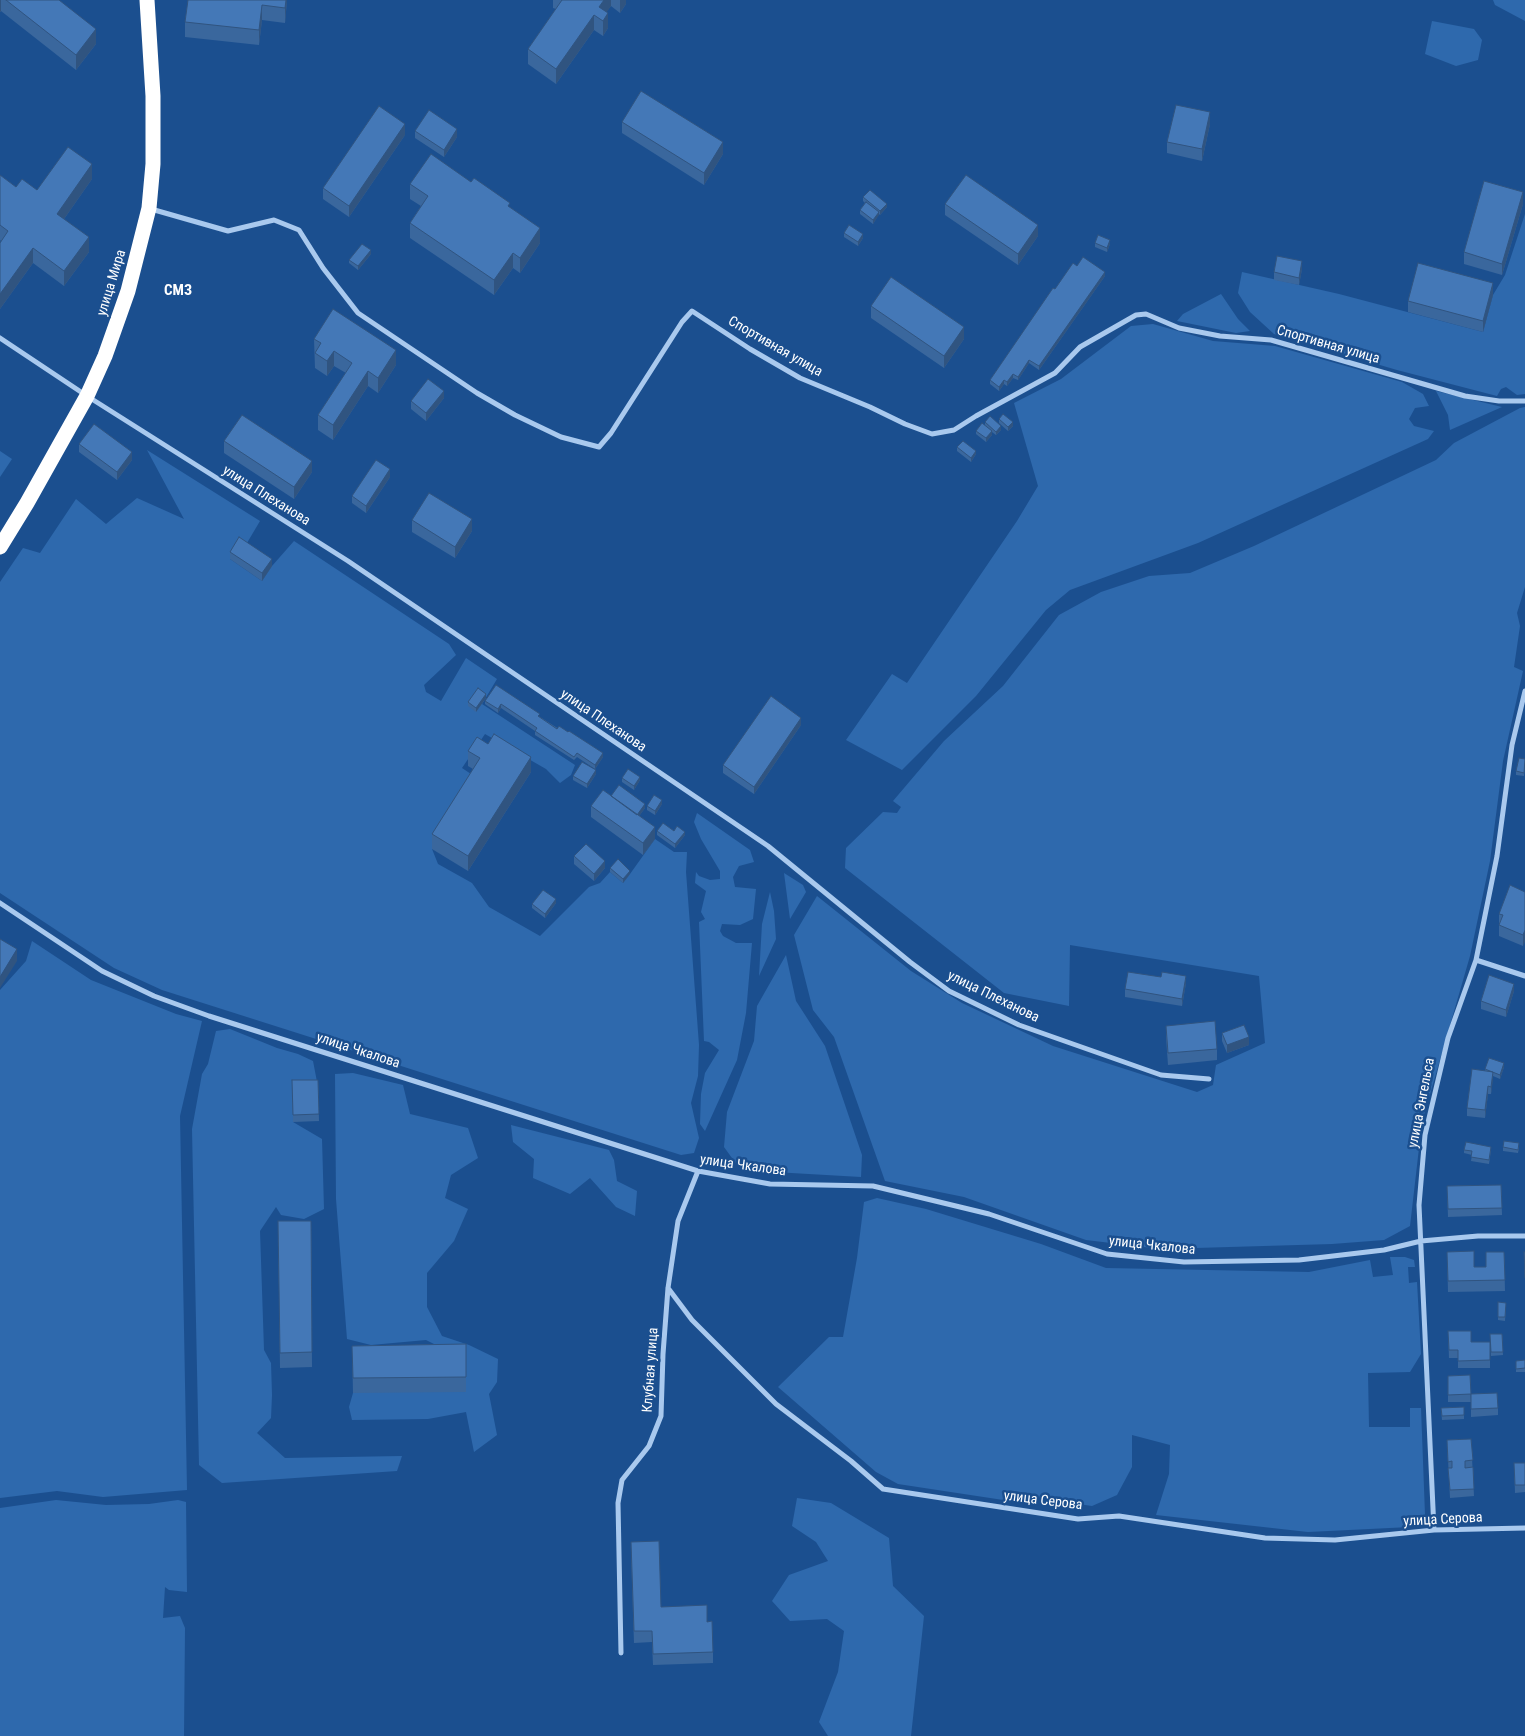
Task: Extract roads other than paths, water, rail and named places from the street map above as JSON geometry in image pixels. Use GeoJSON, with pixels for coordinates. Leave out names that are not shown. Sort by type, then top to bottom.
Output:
{"type":"FeatureCollection","features":[{"type":"Feature","properties":{"kind":"highway","name":"улица Мира"},"geometry":{"type":"LineString","coordinates":[[0,547],[27,504],[87,396],[105,356],[128,291],[149,208],[154,164],[153,96],[147,0]]}},
{"type":"Feature","properties":{"kind":"street","name":"Спортивная улица"},"geometry":{"type":"LineString","coordinates":[[149,208],[228,231],[274,220],[299,230],[323,268],[358,313],[477,393],[515,415],[561,437],[599,447],[611,433],[682,322],[692,311],[750,349],[800,378],[932,434],[954,430],[1055,372],[1080,347],[1136,316],[1146,314],[1179,328],[1212,335],[1271,340],[1465,396],[1499,401],[1525,401]]}},
{"type":"Feature","properties":{"kind":"street","name":"улица Плеханова"},"geometry":{"type":"LineString","coordinates":[[0,338],[87,396],[348,561],[768,846],[910,962],[949,991],[1019,1025],[1161,1075],[1209,1079]]}},
{"type":"Feature","properties":{"kind":"street","name":"улица Энгельса"},"geometry":{"type":"LineString","coordinates":[[1434,1530],[1419,1205],[1425,1135],[1448,1038],[1476,960],[1497,856],[1512,745],[1525,691]]}},
{"type":"Feature","properties":{"kind":"street","name":"улица Чкалова"},"geometry":{"type":"LineString","coordinates":[[0,903],[102,972],[154,996],[209,1016],[698,1172],[770,1184],[873,1186],[989,1214],[1107,1254],[1184,1262],[1299,1260],[1384,1250],[1420,1241],[1478,1236],[1525,1236]]}},
{"type":"Feature","properties":{"kind":"street"},"geometry":{"type":"LineString","coordinates":[[1476,960],[1525,976]]}},
{"type":"Feature","properties":{"kind":"street","name":"Клубная улица"},"geometry":{"type":"LineString","coordinates":[[621,1653],[618,1503],[622,1480],[649,1446],[661,1416],[668,1288],[678,1221],[698,1172]]}},
{"type":"Feature","properties":{"kind":"street","name":"улица Серова"},"geometry":{"type":"LineString","coordinates":[[668,1288],[692,1320],[776,1404],[851,1461],[883,1489],[1078,1519],[1119,1516],[1265,1538],[1335,1540],[1434,1530],[1525,1528]]}},
{"type":"Feature","properties":{"kind":"district","name":"СМЗ"},"geometry":{"type":"Point","coordinates":[178,291]}}]}
